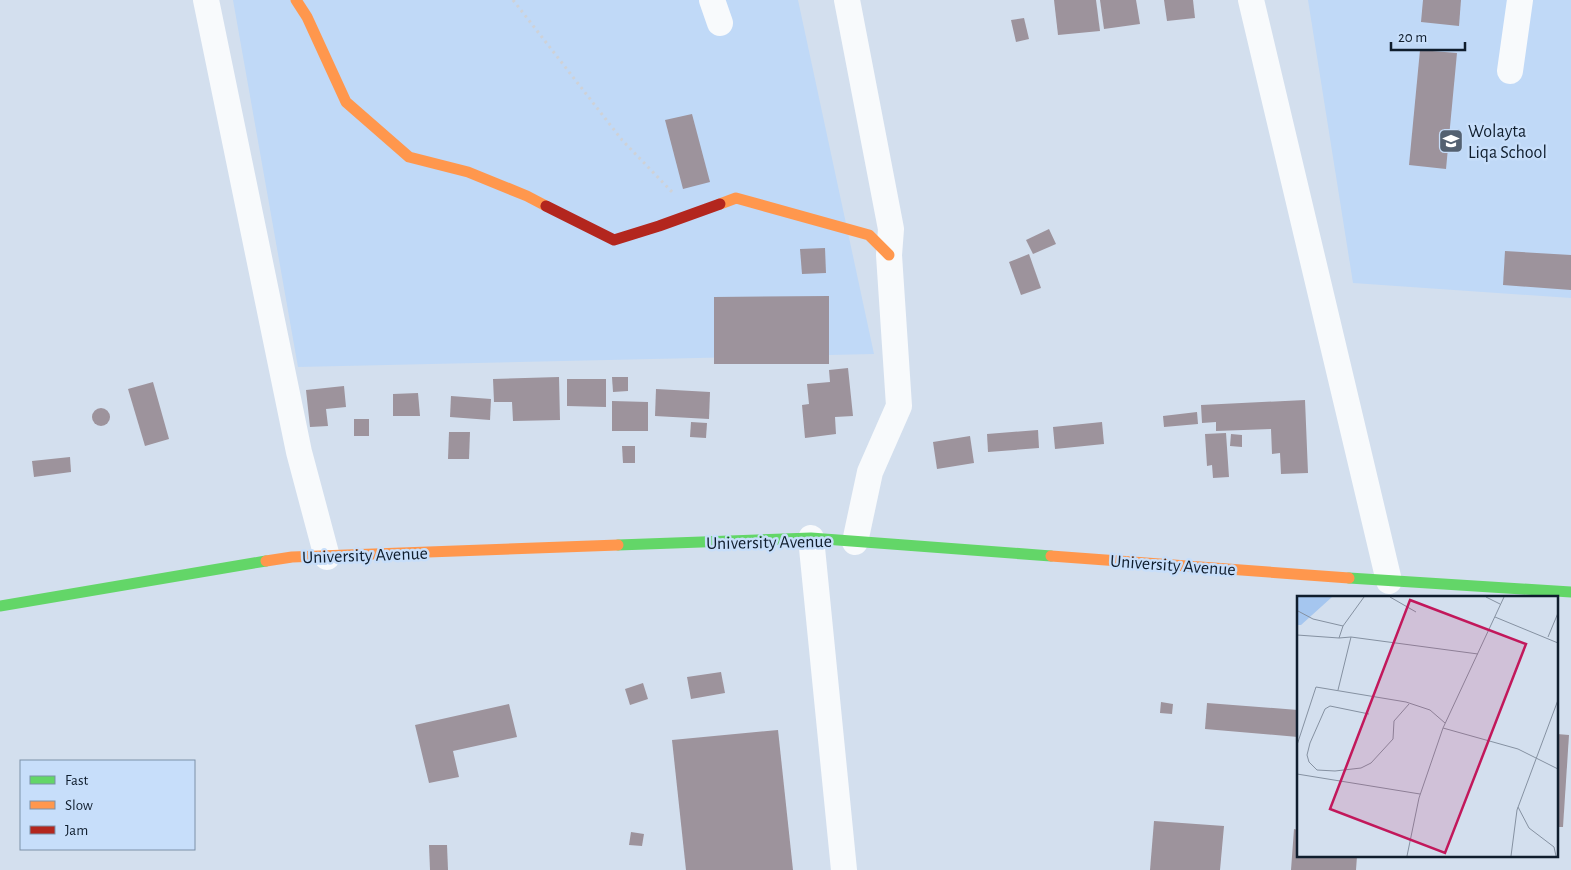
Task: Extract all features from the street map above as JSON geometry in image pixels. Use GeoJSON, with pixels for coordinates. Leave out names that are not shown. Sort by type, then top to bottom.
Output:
{"type":"FeatureCollection","features":[{"type":"Feature","properties":{"kind":"main road"},"geometry":{"type":"LineString","coordinates":[[296,0],[307,17],[346,102],[409,157],[476,176],[527,196],[614,240],[736,198],[869,235],[889,255]]}},
{"type":"Feature","properties":{"kind":"main road","name":"University Avenue"},"geometry":{"type":"LineString","coordinates":[[0,606],[292,557],[811,538],[1389,581],[1571,592]]}},
{"type":"Feature","properties":{"kind":"street"},"geometry":{"type":"LineString","coordinates":[[206,0],[299,452],[327,556]]}},
{"type":"Feature","properties":{"kind":"street"},"geometry":{"type":"LineString","coordinates":[[847,0],[891,229],[889,255],[899,406],[870,472],[855,542]]}},
{"type":"Feature","properties":{"kind":"street"},"geometry":{"type":"LineString","coordinates":[[1251,0],[1389,581]]}},
{"type":"Feature","properties":{"kind":"street"},"geometry":{"type":"LineString","coordinates":[[1510,71],[1520,0]]}},
{"type":"Feature","properties":{"kind":"street"},"geometry":{"type":"LineString","coordinates":[[811,538],[844,870]]}},
{"type":"Feature","properties":{"kind":"path"},"geometry":{"type":"LineString","coordinates":[[513,0],[622,140],[680,200],[691,214]]}},
{"type":"Feature","properties":{"kind":"shaded area"},"geometry":{"type":"Polygon","coordinates":[[[233,0],[798,0],[874,354],[298,367],[233,0]]]}},
{"type":"Feature","properties":{"kind":"shaded area","name":"Wolayta Liqa School"},"geometry":{"type":"Polygon","coordinates":[[[1308,0],[1571,0],[1571,298],[1353,283],[1308,0]]]}},
{"type":"Feature","properties":{"kind":"building"},"geometry":{"type":"Polygon","coordinates":[[[1054,0],[1096,0],[1100,31],[1058,35],[1054,0]]]}},
{"type":"Feature","properties":{"kind":"building"},"geometry":{"type":"Polygon","coordinates":[[[1100,0],[1136,0],[1140,24],[1104,29],[1100,0]]]}},
{"type":"Feature","properties":{"kind":"building"},"geometry":{"type":"Polygon","coordinates":[[[1164,0],[1193,0],[1195,18],[1167,21],[1164,0]]]}},
{"type":"Feature","properties":{"kind":"building"},"geometry":{"type":"Polygon","coordinates":[[[1423,0],[1461,0],[1459,26],[1421,22],[1423,0]]]}},
{"type":"Feature","properties":{"kind":"building"},"geometry":{"type":"Polygon","coordinates":[[[1024,18],[1029,39],[1016,42],[1011,20],[1024,18]]]}},
{"type":"Feature","properties":{"kind":"building"},"geometry":{"type":"Polygon","coordinates":[[[1420,50],[1457,53],[1446,169],[1409,165],[1420,50]]]}},
{"type":"Feature","properties":{"kind":"building"},"geometry":{"type":"Polygon","coordinates":[[[692,114],[710,182],[683,189],[665,120],[692,114]]]}},
{"type":"Feature","properties":{"kind":"building"},"geometry":{"type":"Polygon","coordinates":[[[1049,229],[1056,244],[1033,254],[1026,240],[1049,229]]]}},
{"type":"Feature","properties":{"kind":"building"},"geometry":{"type":"Polygon","coordinates":[[[825,248],[826,273],[802,274],[800,249],[825,248]]]}},
{"type":"Feature","properties":{"kind":"building"},"geometry":{"type":"Polygon","coordinates":[[[1505,251],[1571,255],[1571,290],[1503,285],[1505,251]]]}},
{"type":"Feature","properties":{"kind":"building"},"geometry":{"type":"Polygon","coordinates":[[[1029,254],[1041,288],[1021,295],[1009,262],[1029,254]]]}},
{"type":"Feature","properties":{"kind":"building"},"geometry":{"type":"Polygon","coordinates":[[[829,296],[829,364],[714,364],[714,297],[829,296]]]}},
{"type":"Feature","properties":{"kind":"building"},"geometry":{"type":"Polygon","coordinates":[[[848,368],[853,416],[835,417],[836,434],[805,438],[802,405],[809,404],[807,384],[830,382],[829,370],[848,368]]]}},
{"type":"Feature","properties":{"kind":"building"},"geometry":{"type":"Polygon","coordinates":[[[559,377],[560,420],[513,421],[512,402],[494,402],[493,379],[559,377]]]}},
{"type":"Feature","properties":{"kind":"building"},"geometry":{"type":"Polygon","coordinates":[[[612,377],[628,377],[628,391],[613,392],[612,377]]]}},
{"type":"Feature","properties":{"kind":"building"},"geometry":{"type":"Polygon","coordinates":[[[567,379],[606,379],[606,407],[567,406],[567,379]]]}},
{"type":"Feature","properties":{"kind":"building"},"geometry":{"type":"Polygon","coordinates":[[[153,382],[169,439],[145,446],[128,389],[153,382]]]}},
{"type":"Feature","properties":{"kind":"building"},"geometry":{"type":"Polygon","coordinates":[[[344,386],[346,407],[326,409],[328,426],[310,427],[306,390],[344,386]]]}},
{"type":"Feature","properties":{"kind":"building"},"geometry":{"type":"Polygon","coordinates":[[[656,389],[710,392],[709,419],[655,416],[656,389]]]}},
{"type":"Feature","properties":{"kind":"building"},"geometry":{"type":"Polygon","coordinates":[[[418,393],[420,416],[393,416],[393,394],[418,393]]]}},
{"type":"Feature","properties":{"kind":"building"},"geometry":{"type":"Polygon","coordinates":[[[451,396],[491,399],[490,420],[450,417],[451,396]]]}},
{"type":"Feature","properties":{"kind":"building"},"geometry":{"type":"Polygon","coordinates":[[[1305,400],[1308,473],[1281,474],[1280,453],[1272,454],[1271,429],[1216,431],[1216,422],[1202,423],[1201,405],[1305,400]]]}},
{"type":"Feature","properties":{"kind":"building"},"geometry":{"type":"Polygon","coordinates":[[[612,401],[648,402],[648,431],[612,431],[612,401]]]}},
{"type":"Feature","properties":{"kind":"building"},"geometry":{"type":"Polygon","coordinates":[[[101,408],[107,411],[110,417],[107,423],[101,426],[95,423],[92,417],[95,411],[101,408]]]}},
{"type":"Feature","properties":{"kind":"building"},"geometry":{"type":"Polygon","coordinates":[[[1197,412],[1198,424],[1164,427],[1163,416],[1197,412]]]}},
{"type":"Feature","properties":{"kind":"building"},"geometry":{"type":"Polygon","coordinates":[[[354,419],[369,419],[369,436],[354,436],[354,419]]]}},
{"type":"Feature","properties":{"kind":"building"},"geometry":{"type":"Polygon","coordinates":[[[691,422],[707,423],[706,438],[690,437],[691,422]]]}},
{"type":"Feature","properties":{"kind":"building"},"geometry":{"type":"Polygon","coordinates":[[[1102,422],[1104,444],[1055,449],[1053,427],[1102,422]]]}},
{"type":"Feature","properties":{"kind":"building"},"geometry":{"type":"Polygon","coordinates":[[[1038,430],[1039,448],[988,452],[987,434],[1038,430]]]}},
{"type":"Feature","properties":{"kind":"building"},"geometry":{"type":"Polygon","coordinates":[[[449,432],[470,432],[469,459],[448,459],[449,432]]]}},
{"type":"Feature","properties":{"kind":"building"},"geometry":{"type":"Polygon","coordinates":[[[1226,433],[1229,477],[1213,478],[1212,465],[1207,466],[1205,434],[1226,433]]]}},
{"type":"Feature","properties":{"kind":"building"},"geometry":{"type":"Polygon","coordinates":[[[1231,434],[1242,435],[1242,447],[1230,446],[1231,434]]]}},
{"type":"Feature","properties":{"kind":"building"},"geometry":{"type":"Polygon","coordinates":[[[970,436],[974,463],[937,469],[933,442],[970,436]]]}},
{"type":"Feature","properties":{"kind":"building"},"geometry":{"type":"Polygon","coordinates":[[[622,446],[635,446],[635,463],[623,463],[622,446]]]}},
{"type":"Feature","properties":{"kind":"building"},"geometry":{"type":"Polygon","coordinates":[[[70,457],[71,472],[34,477],[32,461],[70,457]]]}},
{"type":"Feature","properties":{"kind":"building"},"geometry":{"type":"Polygon","coordinates":[[[721,672],[725,693],[691,699],[687,677],[721,672]]]}},
{"type":"Feature","properties":{"kind":"building"},"geometry":{"type":"Polygon","coordinates":[[[643,683],[648,699],[630,705],[625,689],[643,683]]]}},
{"type":"Feature","properties":{"kind":"building"},"geometry":{"type":"Polygon","coordinates":[[[1161,702],[1173,704],[1172,714],[1160,713],[1161,702]]]}},
{"type":"Feature","properties":{"kind":"building"},"geometry":{"type":"Polygon","coordinates":[[[1207,703],[1297,710],[1297,737],[1205,729],[1207,703]]]}},
{"type":"Feature","properties":{"kind":"building"},"geometry":{"type":"Polygon","coordinates":[[[509,704],[517,737],[453,751],[459,777],[429,783],[415,725],[509,704]]]}},
{"type":"Feature","properties":{"kind":"building"},"geometry":{"type":"Polygon","coordinates":[[[778,730],[793,870],[686,870],[672,740],[778,730]]]}},
{"type":"Feature","properties":{"kind":"building"},"geometry":{"type":"Polygon","coordinates":[[[1558,734],[1569,735],[1563,827],[1558,827],[1558,734]]]}},
{"type":"Feature","properties":{"kind":"building"},"geometry":{"type":"Polygon","coordinates":[[[1154,821],[1224,826],[1220,870],[1150,870],[1154,821]]]}},
{"type":"Feature","properties":{"kind":"building"},"geometry":{"type":"Polygon","coordinates":[[[1294,829],[1297,830],[1297,858],[1357,858],[1356,870],[1291,870],[1294,829]]]}},
{"type":"Feature","properties":{"kind":"building"},"geometry":{"type":"Polygon","coordinates":[[[631,832],[644,834],[642,846],[629,845],[631,832]]]}},
{"type":"Feature","properties":{"kind":"building"},"geometry":{"type":"Polygon","coordinates":[[[429,845],[447,845],[448,870],[430,870],[429,845]]]}},
{"type":"Feature","properties":{"kind":"traffic: fast"},"geometry":{"type":"LineString","coordinates":[[618,545],[811,538],[1051,556]]}},
{"type":"Feature","properties":{"kind":"traffic: fast"},"geometry":{"type":"LineString","coordinates":[[0,606],[266,561]]}},
{"type":"Feature","properties":{"kind":"traffic: fast"},"geometry":{"type":"LineString","coordinates":[[1349,578],[1571,592]]}},
{"type":"Feature","properties":{"kind":"traffic: slow"},"geometry":{"type":"LineString","coordinates":[[296,0],[307,17],[346,102],[409,157],[468,172],[527,196],[546,206]]}},
{"type":"Feature","properties":{"kind":"traffic: slow"},"geometry":{"type":"LineString","coordinates":[[720,204],[736,198],[869,235],[889,255]]}},
{"type":"Feature","properties":{"kind":"traffic: slow"},"geometry":{"type":"LineString","coordinates":[[266,561],[292,557],[618,545]]}},
{"type":"Feature","properties":{"kind":"traffic: slow"},"geometry":{"type":"LineString","coordinates":[[1051,556],[1349,578]]}},
{"type":"Feature","properties":{"kind":"traffic: jam"},"geometry":{"type":"LineString","coordinates":[[546,206],[614,240],[720,204]]}},
{"type":"Feature","properties":{"kind":"place","name":"Wolayta Liqa School"},"geometry":{"type":"Point","coordinates":[1451,141]}}]}
